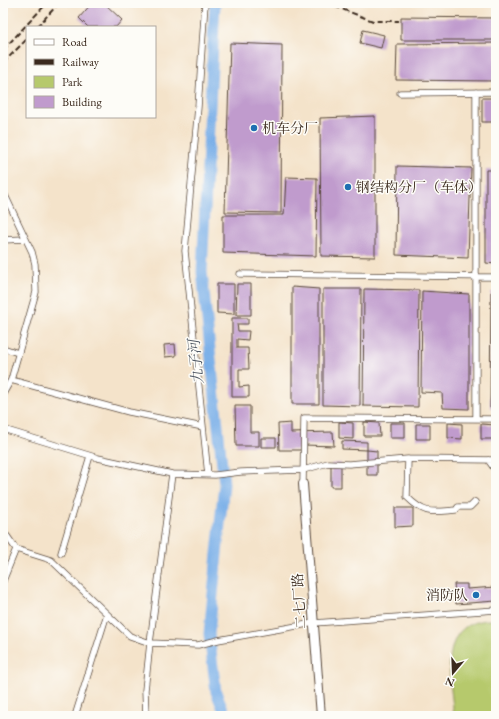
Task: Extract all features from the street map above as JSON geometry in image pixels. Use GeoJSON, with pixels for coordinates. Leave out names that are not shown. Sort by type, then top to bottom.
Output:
{"type":"FeatureCollection","features":[{"type":"Feature","properties":{"kind":"street"},"geometry":{"type":"LineString","coordinates":[[205,3],[198,107],[185,251],[208,475]]}},
{"type":"Feature","properties":{"kind":"street"},"geometry":{"type":"LineString","coordinates":[[476,92],[476,419]]}},
{"type":"Feature","properties":{"kind":"street"},"geometry":{"type":"LineString","coordinates":[[400,93],[496,92]]}},
{"type":"Feature","properties":{"kind":"street"},"geometry":{"type":"LineString","coordinates":[[3,191],[35,264],[36,292],[11,380],[3,394]]}},
{"type":"Feature","properties":{"kind":"street"},"geometry":{"type":"LineString","coordinates":[[3,240],[25,239]]}},
{"type":"Feature","properties":{"kind":"street"},"geometry":{"type":"LineString","coordinates":[[240,274],[496,278]]}},
{"type":"Feature","properties":{"kind":"street"},"geometry":{"type":"LineString","coordinates":[[3,348],[18,353]]}},
{"type":"Feature","properties":{"kind":"street"},"geometry":{"type":"LineString","coordinates":[[11,380],[130,412],[203,427]]}},
{"type":"Feature","properties":{"kind":"street"},"geometry":{"type":"LineString","coordinates":[[303,484],[304,418],[496,419]]}},
{"type":"Feature","properties":{"kind":"street"},"geometry":{"type":"LineString","coordinates":[[3,429],[90,456],[172,474],[215,475],[229,473],[303,470],[328,463],[349,464],[408,459],[496,460]]}},
{"type":"Feature","properties":{"kind":"street"},"geometry":{"type":"LineString","coordinates":[[61,553],[90,456]]}},
{"type":"Feature","properties":{"kind":"street"},"geometry":{"type":"LineString","coordinates":[[408,459],[408,497],[416,506],[426,512],[456,510],[458,507],[470,507],[475,502]]}},
{"type":"Feature","properties":{"kind":"street"},"geometry":{"type":"LineString","coordinates":[[488,460],[496,471]]}},
{"type":"Feature","properties":{"kind":"street"},"geometry":{"type":"LineString","coordinates":[[146,716],[145,690],[150,642],[172,474]]}},
{"type":"Feature","properties":{"kind":"street","name":"二七厂路"},"geometry":{"type":"LineString","coordinates":[[303,484],[321,716]]}},
{"type":"Feature","properties":{"kind":"street"},"geometry":{"type":"LineString","coordinates":[[3,535],[7,536],[16,549],[51,560],[130,636],[150,642],[198,645],[314,623],[496,610]]}},
{"type":"Feature","properties":{"kind":"street"},"geometry":{"type":"LineString","coordinates":[[3,580],[16,549]]}},
{"type":"Feature","properties":{"kind":"street"},"geometry":{"type":"LineString","coordinates":[[75,716],[107,614]]}},
{"type":"Feature","properties":{"kind":"green space"},"geometry":{"type":"Polygon","coordinates":[[[488,620],[496,621],[496,716],[454,716],[450,656],[454,643],[460,631],[471,624],[488,620]]]}},
{"type":"Feature","properties":{"kind":"building"},"geometry":{"type":"Polygon","coordinates":[[[92,3],[104,3],[122,20],[117,26],[87,26],[79,18],[92,3]]]}},
{"type":"Feature","properties":{"kind":"building"},"geometry":{"type":"Polygon","coordinates":[[[401,17],[496,18],[496,40],[401,40],[401,17]]]}},
{"type":"Feature","properties":{"kind":"building"},"geometry":{"type":"Polygon","coordinates":[[[363,30],[384,35],[381,48],[360,43],[363,30]]]}},
{"type":"Feature","properties":{"kind":"building","name":"机车分厂"},"geometry":{"type":"Polygon","coordinates":[[[230,43],[282,45],[281,213],[225,212],[230,43]]]}},
{"type":"Feature","properties":{"kind":"building"},"geometry":{"type":"Polygon","coordinates":[[[496,43],[496,81],[396,80],[397,44],[496,43]]]}},
{"type":"Feature","properties":{"kind":"building"},"geometry":{"type":"Polygon","coordinates":[[[482,98],[496,98],[496,122],[482,122],[482,98]]]}},
{"type":"Feature","properties":{"kind":"building","name":"钢结构分厂（车体）"},"geometry":{"type":"Polygon","coordinates":[[[375,116],[375,257],[321,256],[320,118],[375,116]]]}},
{"type":"Feature","properties":{"kind":"building"},"geometry":{"type":"Polygon","coordinates":[[[397,166],[471,168],[468,258],[396,255],[397,166]]]}},
{"type":"Feature","properties":{"kind":"building"},"geometry":{"type":"Polygon","coordinates":[[[486,170],[496,170],[496,264],[486,263],[486,170]]]}},
{"type":"Feature","properties":{"kind":"building"},"geometry":{"type":"Polygon","coordinates":[[[286,177],[317,178],[316,256],[223,253],[223,215],[284,215],[286,177]]]}},
{"type":"Feature","properties":{"kind":"building"},"geometry":{"type":"Polygon","coordinates":[[[217,284],[234,284],[234,314],[217,313],[217,284]]]}},
{"type":"Feature","properties":{"kind":"building"},"geometry":{"type":"Polygon","coordinates":[[[237,284],[251,284],[251,315],[236,315],[237,284]]]}},
{"type":"Feature","properties":{"kind":"building"},"geometry":{"type":"Polygon","coordinates":[[[292,287],[319,289],[319,404],[292,404],[292,287]]]}},
{"type":"Feature","properties":{"kind":"building"},"geometry":{"type":"Polygon","coordinates":[[[323,289],[361,289],[360,406],[323,405],[323,289]]]}},
{"type":"Feature","properties":{"kind":"building"},"geometry":{"type":"Polygon","coordinates":[[[364,289],[419,290],[418,407],[363,406],[364,289]]]}},
{"type":"Feature","properties":{"kind":"building"},"geometry":{"type":"Polygon","coordinates":[[[422,291],[469,294],[469,409],[443,408],[442,393],[421,392],[422,291]]]}},
{"type":"Feature","properties":{"kind":"building"},"geometry":{"type":"Polygon","coordinates":[[[491,292],[496,292],[496,408],[490,408],[491,292]]]}},
{"type":"Feature","properties":{"kind":"building"},"geometry":{"type":"Polygon","coordinates":[[[232,318],[248,318],[248,324],[237,324],[238,331],[249,331],[248,340],[237,339],[237,348],[248,348],[249,369],[239,369],[239,387],[249,386],[249,397],[232,397],[232,318]]]}},
{"type":"Feature","properties":{"kind":"building"},"geometry":{"type":"Polygon","coordinates":[[[175,344],[176,356],[165,357],[164,345],[175,344]]]}},
{"type":"Feature","properties":{"kind":"building"},"geometry":{"type":"Polygon","coordinates":[[[235,406],[250,406],[250,432],[259,432],[259,446],[236,446],[235,406]]]}},
{"type":"Feature","properties":{"kind":"building"},"geometry":{"type":"Polygon","coordinates":[[[339,422],[353,423],[353,439],[339,438],[339,422]]]}},
{"type":"Feature","properties":{"kind":"building"},"geometry":{"type":"Polygon","coordinates":[[[364,422],[379,423],[380,436],[364,436],[364,422]]]}},
{"type":"Feature","properties":{"kind":"building"},"geometry":{"type":"Polygon","coordinates":[[[291,423],[291,433],[333,432],[334,446],[304,445],[304,450],[279,450],[278,424],[291,423]]]}},
{"type":"Feature","properties":{"kind":"building"},"geometry":{"type":"Polygon","coordinates":[[[390,423],[405,423],[405,438],[390,438],[390,423]]]}},
{"type":"Feature","properties":{"kind":"building"},"geometry":{"type":"Polygon","coordinates":[[[448,423],[462,424],[462,439],[448,438],[448,423]]]}},
{"type":"Feature","properties":{"kind":"building"},"geometry":{"type":"Polygon","coordinates":[[[416,424],[430,424],[430,439],[416,439],[416,424]]]}},
{"type":"Feature","properties":{"kind":"building"},"geometry":{"type":"Polygon","coordinates":[[[481,424],[496,425],[496,439],[481,439],[481,424]]]}},
{"type":"Feature","properties":{"kind":"building"},"geometry":{"type":"Polygon","coordinates":[[[261,438],[276,438],[276,447],[261,447],[261,438]]]}},
{"type":"Feature","properties":{"kind":"building"},"geometry":{"type":"Polygon","coordinates":[[[342,441],[367,442],[367,450],[342,449],[342,441]]]}},
{"type":"Feature","properties":{"kind":"building"},"geometry":{"type":"Polygon","coordinates":[[[367,450],[377,451],[377,475],[367,475],[367,450]]]}},
{"type":"Feature","properties":{"kind":"building"},"geometry":{"type":"Polygon","coordinates":[[[341,463],[341,487],[331,487],[331,464],[341,463]]]}},
{"type":"Feature","properties":{"kind":"building"},"geometry":{"type":"Polygon","coordinates":[[[395,508],[413,508],[413,526],[395,527],[395,508]]]}},
{"type":"Feature","properties":{"kind":"building","name":"消防队"},"geometry":{"type":"Polygon","coordinates":[[[454,584],[467,584],[467,589],[496,587],[496,601],[456,604],[454,584]]]}},
{"type":"Feature","properties":{"kind":"waterway","name":"九子河"},"geometry":{"type":"LineString","coordinates":[[215,3],[202,272],[224,484],[209,634],[216,692],[226,716]]}},
{"type":"Feature","properties":{"kind":"railway"},"geometry":{"type":"LineString","coordinates":[[3,50],[47,3]]}},
{"type":"Feature","properties":{"kind":"railway"},"geometry":{"type":"LineString","coordinates":[[38,26],[59,3]]}},
{"type":"Feature","properties":{"kind":"railway"},"geometry":{"type":"LineString","coordinates":[[326,3],[373,21],[399,21]]}},
{"type":"Feature","properties":{"kind":"railway"},"geometry":{"type":"LineString","coordinates":[[3,63],[26,40]]}},
{"type":"Feature","properties":{"kind":"place","name":"机车分厂"},"geometry":{"type":"Point","coordinates":[254,128]}},
{"type":"Feature","properties":{"kind":"place","name":"钢结构分厂（车体）"},"geometry":{"type":"Point","coordinates":[348,187]}},
{"type":"Feature","properties":{"kind":"place","name":"消防队"},"geometry":{"type":"Point","coordinates":[476,595]}}]}
